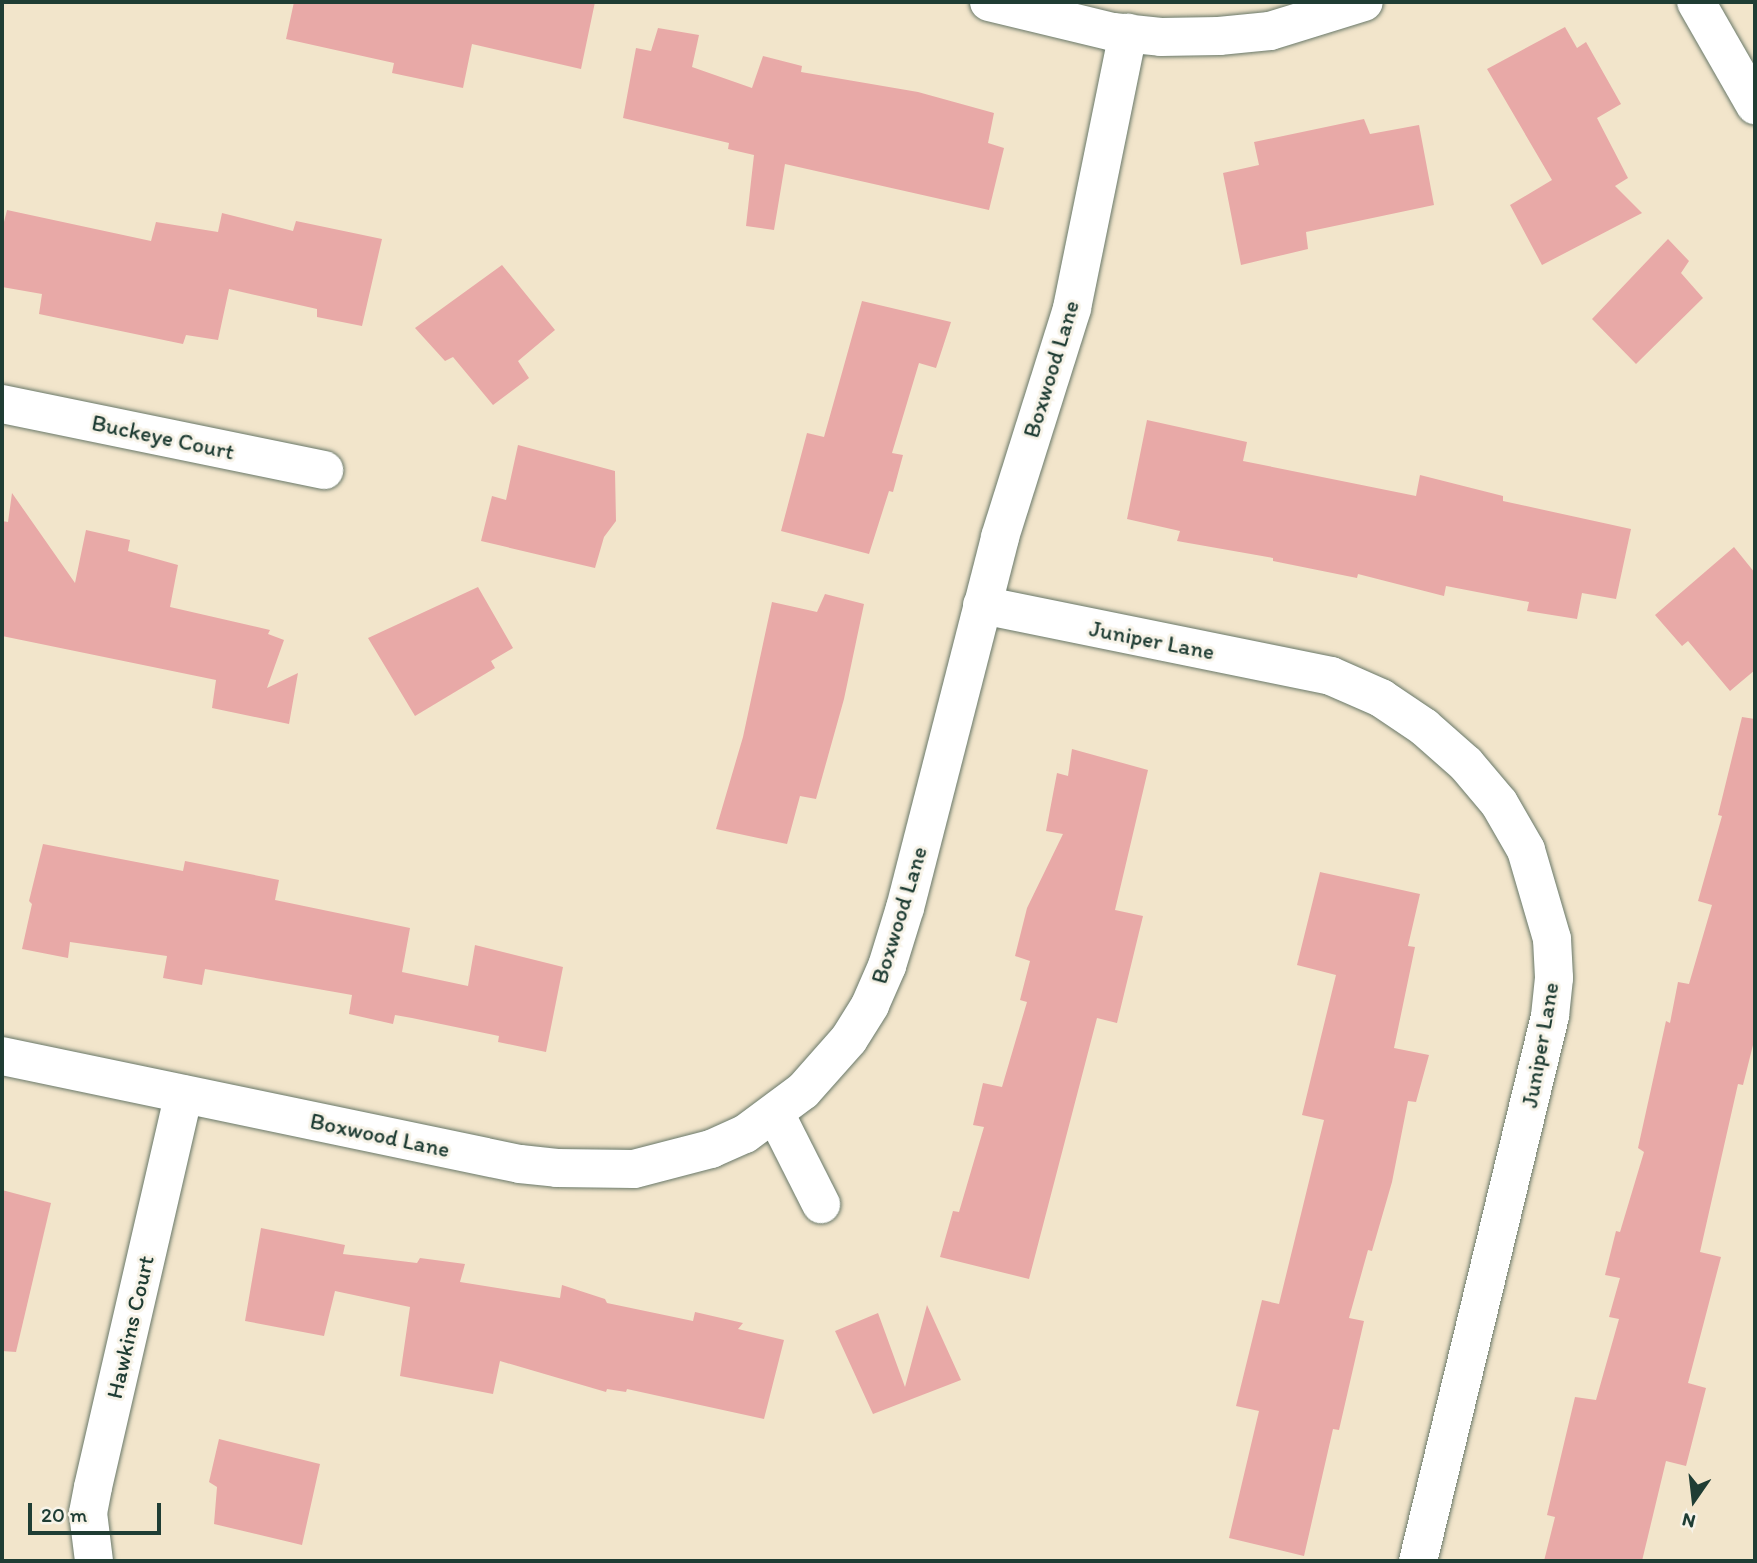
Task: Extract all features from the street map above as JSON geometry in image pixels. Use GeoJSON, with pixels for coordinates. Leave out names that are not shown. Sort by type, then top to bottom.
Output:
{"type":"FeatureCollection","features":[{"type":"Feature","properties":{"kind":"street"},"geometry":{"type":"LineString","coordinates":[[989,2],[1128,33],[1184,37],[1270,31],[1364,2]]}},
{"type":"Feature","properties":{"kind":"street"},"geometry":{"type":"LineString","coordinates":[[1696,2],[1755,105]]}},
{"type":"Feature","properties":{"kind":"street","name":"Boxwood Lane"},"geometry":{"type":"LineString","coordinates":[[2,1056],[520,1164],[557,1168],[634,1169],[670,1162],[745,1135],[776,1115],[828,1066],[849,1040],[887,966],[905,908],[982,605],[1031,434],[1072,307],[1128,33]]}},
{"type":"Feature","properties":{"kind":"street","name":"Buckeye Court"},"geometry":{"type":"LineString","coordinates":[[2,404],[324,470]]}},
{"type":"Feature","properties":{"kind":"street","name":"Juniper Lane"},"geometry":{"type":"LineString","coordinates":[[982,605],[1331,676],[1381,698],[1424,727],[1466,764],[1499,803],[1526,850],[1552,939],[1554,978],[1550,1016],[1418,1561]]}},
{"type":"Feature","properties":{"kind":"street","name":"Hawkins Court"},"geometry":{"type":"LineString","coordinates":[[94,1561],[88,1513],[93,1487],[184,1094]]}},
{"type":"Feature","properties":{"kind":"street"},"geometry":{"type":"LineString","coordinates":[[776,1115],[821,1204]]}},
{"type":"Feature","properties":{"kind":"building"},"geometry":{"type":"Polygon","coordinates":[[[294,2],[595,2],[581,69],[472,44],[463,88],[392,73],[394,63],[286,39],[294,2]]]}},
{"type":"Feature","properties":{"kind":"building"},"geometry":{"type":"Polygon","coordinates":[[[1565,27],[1577,48],[1586,42],[1621,104],[1597,118],[1628,178],[1615,186],[1642,213],[1542,265],[1510,205],[1552,180],[1487,69],[1565,27]]]}},
{"type":"Feature","properties":{"kind":"building"},"geometry":{"type":"Polygon","coordinates":[[[658,28],[699,35],[692,67],[752,88],[763,56],[802,66],[801,72],[918,92],[994,113],[988,143],[1004,148],[989,210],[785,164],[774,230],[746,226],[754,155],[728,149],[729,143],[623,118],[636,48],[651,51],[658,28]]]}},
{"type":"Feature","properties":{"kind":"building"},"geometry":{"type":"Polygon","coordinates":[[[1364,119],[1370,134],[1419,125],[1434,205],[1306,232],[1308,249],[1241,265],[1223,173],[1259,165],[1254,142],[1364,119]]]}},
{"type":"Feature","properties":{"kind":"building"},"geometry":{"type":"Polygon","coordinates":[[[7,210],[151,241],[156,222],[218,232],[222,213],[293,231],[296,221],[382,239],[362,326],[317,317],[317,309],[229,289],[218,340],[186,335],[183,344],[39,314],[42,294],[2,287],[2,230],[7,210]]]}},
{"type":"Feature","properties":{"kind":"building"},"geometry":{"type":"Polygon","coordinates":[[[1668,239],[1689,261],[1681,273],[1703,298],[1636,364],[1592,319],[1668,239]]]}},
{"type":"Feature","properties":{"kind":"building"},"geometry":{"type":"Polygon","coordinates":[[[502,265],[555,330],[518,361],[529,378],[493,405],[453,357],[445,361],[415,328],[502,265]]]}},
{"type":"Feature","properties":{"kind":"building"},"geometry":{"type":"Polygon","coordinates":[[[862,301],[951,322],[936,368],[919,363],[892,453],[903,455],[893,492],[889,491],[869,554],[781,531],[807,433],[824,437],[862,301]]]}},
{"type":"Feature","properties":{"kind":"building"},"geometry":{"type":"Polygon","coordinates":[[[1147,420],[1247,442],[1243,461],[1416,496],[1420,475],[1503,496],[1503,501],[1631,529],[1616,599],[1582,593],[1577,619],[1527,611],[1529,602],[1446,586],[1444,596],[1358,574],[1357,578],[1273,561],[1273,558],[1177,541],[1180,531],[1127,519],[1147,420]]]}},
{"type":"Feature","properties":{"kind":"building"},"geometry":{"type":"Polygon","coordinates":[[[518,445],[615,471],[616,521],[604,537],[595,568],[481,541],[492,496],[506,500],[518,445]]]}},
{"type":"Feature","properties":{"kind":"building"},"geometry":{"type":"Polygon","coordinates":[[[12,493],[75,583],[86,530],[130,540],[128,551],[178,565],[170,607],[270,630],[268,634],[284,640],[267,688],[298,673],[289,724],[212,708],[216,680],[2,636],[2,521],[8,522],[12,493]]]}},
{"type":"Feature","properties":{"kind":"building"},"geometry":{"type":"Polygon","coordinates":[[[1734,547],[1755,573],[1755,670],[1730,691],[1688,641],[1682,646],[1655,615],[1734,547]]]}},
{"type":"Feature","properties":{"kind":"building"},"geometry":{"type":"Polygon","coordinates":[[[478,587],[513,648],[491,661],[495,668],[415,716],[368,638],[478,587]]]}},
{"type":"Feature","properties":{"kind":"building"},"geometry":{"type":"Polygon","coordinates":[[[825,594],[864,604],[844,699],[816,799],[800,796],[787,844],[716,829],[743,737],[772,602],[817,612],[825,594]]]}},
{"type":"Feature","properties":{"kind":"building"},"geometry":{"type":"Polygon","coordinates":[[[1742,717],[1755,719],[1755,1037],[1743,1085],[1738,1084],[1700,1252],[1721,1257],[1688,1383],[1706,1388],[1686,1466],[1666,1461],[1642,1561],[1544,1561],[1555,1517],[1547,1515],[1575,1397],[1596,1400],[1619,1319],[1609,1317],[1620,1278],[1605,1275],[1616,1231],[1620,1232],[1644,1152],[1638,1148],[1666,1021],[1670,1023],[1678,982],[1689,984],[1712,905],[1698,901],[1722,816],[1718,815],[1742,717]]]}},
{"type":"Feature","properties":{"kind":"building"},"geometry":{"type":"Polygon","coordinates":[[[1072,749],[1148,770],[1115,910],[1143,916],[1117,1023],[1097,1018],[1029,1279],[940,1257],[953,1211],[959,1212],[984,1127],[973,1125],[983,1083],[1002,1087],[1027,1002],[1020,1000],[1030,961],[1015,956],[1027,908],[1063,834],[1046,831],[1057,773],[1068,776],[1072,749]]]}},
{"type":"Feature","properties":{"kind":"building"},"geometry":{"type":"Polygon","coordinates":[[[43,844],[183,871],[185,861],[279,880],[275,900],[410,928],[402,972],[468,986],[475,945],[563,967],[546,1052],[498,1042],[499,1036],[412,1018],[395,1015],[393,1024],[349,1014],[352,995],[205,969],[202,985],[163,978],[167,956],[70,942],[68,958],[22,949],[32,904],[29,901],[43,844]]]}},
{"type":"Feature","properties":{"kind":"building"},"geometry":{"type":"Polygon","coordinates":[[[1320,872],[1420,894],[1408,946],[1415,947],[1394,1048],[1429,1055],[1416,1102],[1408,1101],[1392,1182],[1372,1251],[1368,1250],[1349,1318],[1364,1321],[1339,1430],[1333,1429],[1304,1556],[1229,1538],[1259,1411],[1236,1406],[1262,1300],[1279,1304],[1324,1120],[1302,1115],[1336,975],[1297,965],[1320,872]]]}},
{"type":"Feature","properties":{"kind":"building"},"geometry":{"type":"Polygon","coordinates":[[[2,1190],[51,1203],[16,1352],[2,1351],[2,1190]]]}},
{"type":"Feature","properties":{"kind":"building"},"geometry":{"type":"Polygon","coordinates":[[[261,1228],[345,1245],[343,1254],[417,1263],[420,1258],[465,1264],[460,1282],[560,1298],[562,1285],[605,1299],[607,1303],[693,1321],[695,1312],[743,1323],[738,1329],[784,1340],[764,1419],[627,1389],[626,1392],[607,1389],[606,1392],[500,1361],[493,1394],[400,1376],[410,1307],[335,1291],[324,1336],[245,1321],[261,1228]]]}},
{"type":"Feature","properties":{"kind":"building"},"geometry":{"type":"Polygon","coordinates":[[[927,1305],[961,1380],[873,1414],[835,1331],[878,1313],[905,1387],[927,1305]]]}},
{"type":"Feature","properties":{"kind":"building"},"geometry":{"type":"Polygon","coordinates":[[[219,1439],[320,1464],[302,1545],[214,1524],[217,1487],[209,1482],[219,1439]]]}}]}
